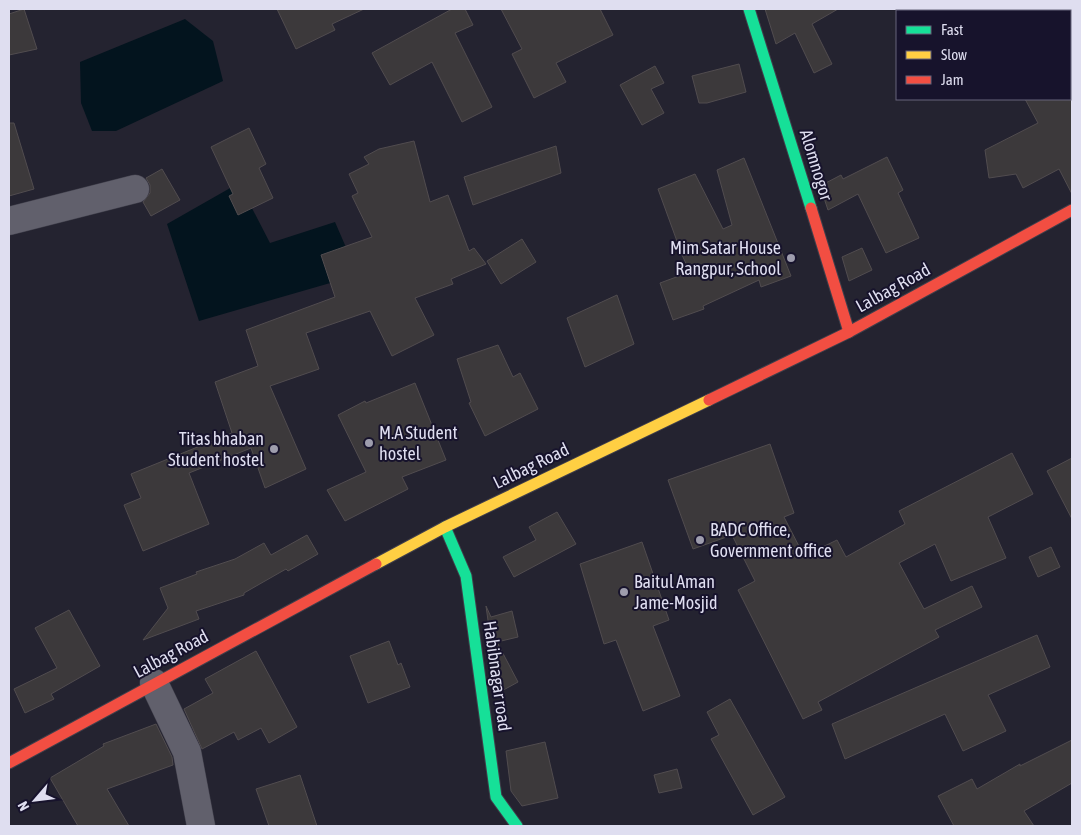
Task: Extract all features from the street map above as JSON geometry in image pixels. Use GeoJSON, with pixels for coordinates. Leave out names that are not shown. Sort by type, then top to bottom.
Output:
{"type":"FeatureCollection","features":[{"type":"Feature","properties":{"kind":"main road","name":"Alomnogor"},"geometry":{"type":"LineString","coordinates":[[749,9],[849,332]]}},
{"type":"Feature","properties":{"kind":"main road","name":"Lalbag Road"},"geometry":{"type":"LineString","coordinates":[[9,763],[445,527],[849,332],[1072,210]]}},
{"type":"Feature","properties":{"kind":"main road","name":"Habibnagar road"},"geometry":{"type":"LineString","coordinates":[[445,527],[466,576],[496,797],[517,826]]}},
{"type":"Feature","properties":{"kind":"street"},"geometry":{"type":"LineString","coordinates":[[9,221],[135,189]]}},
{"type":"Feature","properties":{"kind":"street"},"geometry":{"type":"LineString","coordinates":[[154,683],[187,752],[201,826]]}},
{"type":"Feature","properties":{"kind":"water"},"geometry":{"type":"Polygon","coordinates":[[[185,19],[213,41],[223,81],[116,131],[92,131],[81,103],[80,62],[185,19]]]}},
{"type":"Feature","properties":{"kind":"water"},"geometry":{"type":"Polygon","coordinates":[[[239,183],[270,243],[335,222],[358,275],[199,321],[167,224],[239,183]]]}},
{"type":"Feature","properties":{"kind":"building"},"geometry":{"type":"Polygon","coordinates":[[[24,9],[37,49],[9,55],[9,14],[24,9]]]}},
{"type":"Feature","properties":{"kind":"building"},"geometry":{"type":"Polygon","coordinates":[[[277,9],[364,9],[332,24],[335,30],[296,49],[277,9]]]}},
{"type":"Feature","properties":{"kind":"building"},"geometry":{"type":"Polygon","coordinates":[[[452,9],[465,9],[473,25],[455,33],[492,107],[462,122],[432,62],[390,85],[372,53],[452,9]]]}},
{"type":"Feature","properties":{"kind":"building"},"geometry":{"type":"Polygon","coordinates":[[[501,9],[600,9],[613,35],[556,63],[566,82],[534,98],[512,54],[522,49],[501,9]]]}},
{"type":"Feature","properties":{"kind":"building"},"geometry":{"type":"Polygon","coordinates":[[[765,9],[838,9],[812,24],[832,64],[814,73],[795,33],[776,44],[765,9]]]}},
{"type":"Feature","properties":{"kind":"building"},"geometry":{"type":"Polygon","coordinates":[[[739,64],[746,92],[707,103],[699,103],[692,76],[739,64]]]}},
{"type":"Feature","properties":{"kind":"building"},"geometry":{"type":"Polygon","coordinates":[[[655,66],[664,83],[651,89],[664,113],[642,125],[620,85],[655,66]]]}},
{"type":"Feature","properties":{"kind":"building"},"geometry":{"type":"Polygon","coordinates":[[[1072,99],[1072,194],[1059,169],[1023,188],[1016,174],[989,178],[985,150],[1038,123],[1026,100],[1072,99]]]}},
{"type":"Feature","properties":{"kind":"building"},"geometry":{"type":"Polygon","coordinates":[[[9,123],[14,123],[34,189],[9,196],[9,123]]]}},
{"type":"Feature","properties":{"kind":"building"},"geometry":{"type":"Polygon","coordinates":[[[249,128],[266,164],[259,168],[273,198],[238,215],[229,196],[233,194],[211,147],[249,128]]]}},
{"type":"Feature","properties":{"kind":"building"},"geometry":{"type":"Polygon","coordinates":[[[414,141],[430,202],[448,195],[469,251],[474,248],[486,264],[451,279],[453,284],[415,298],[434,335],[392,356],[370,311],[306,333],[319,369],[270,386],[306,469],[265,488],[251,448],[189,473],[209,524],[143,551],[124,505],[141,498],[131,474],[232,433],[215,382],[258,366],[246,330],[335,297],[321,255],[372,237],[352,196],[358,193],[349,174],[369,164],[364,157],[379,149],[414,141]]]}},
{"type":"Feature","properties":{"kind":"building"},"geometry":{"type":"Polygon","coordinates":[[[556,146],[561,173],[473,205],[464,177],[556,146]]]}},
{"type":"Feature","properties":{"kind":"building"},"geometry":{"type":"Polygon","coordinates":[[[887,157],[903,190],[898,193],[919,238],[886,253],[858,194],[828,210],[820,186],[841,175],[843,179],[887,157]]]}},
{"type":"Feature","properties":{"kind":"building"},"geometry":{"type":"Polygon","coordinates":[[[744,158],[791,276],[761,287],[759,280],[703,306],[704,309],[673,320],[660,283],[690,272],[658,189],[695,174],[723,229],[732,225],[717,170],[744,158]]]}},
{"type":"Feature","properties":{"kind":"building"},"geometry":{"type":"Polygon","coordinates":[[[162,169],[180,200],[151,216],[143,202],[150,193],[150,185],[146,178],[162,169]]]}},
{"type":"Feature","properties":{"kind":"building"},"geometry":{"type":"Polygon","coordinates":[[[522,239],[536,262],[501,284],[487,261],[522,239]]]}},
{"type":"Feature","properties":{"kind":"building"},"geometry":{"type":"Polygon","coordinates":[[[862,248],[872,270],[849,281],[842,257],[862,248]]]}},
{"type":"Feature","properties":{"kind":"building"},"geometry":{"type":"Polygon","coordinates":[[[617,295],[634,344],[585,367],[567,318],[617,295]]]}},
{"type":"Feature","properties":{"kind":"building"},"geometry":{"type":"Polygon","coordinates":[[[498,345],[513,377],[520,373],[538,409],[485,436],[469,403],[471,402],[457,359],[498,345]]]}},
{"type":"Feature","properties":{"kind":"building"},"geometry":{"type":"Polygon","coordinates":[[[415,383],[446,460],[402,477],[408,489],[345,521],[327,490],[366,472],[338,415],[365,401],[366,403],[415,383]]]}},
{"type":"Feature","properties":{"kind":"building"},"geometry":{"type":"Polygon","coordinates":[[[770,444],[794,513],[784,517],[804,556],[837,540],[846,557],[905,524],[899,511],[1012,453],[1033,494],[988,517],[1006,558],[951,581],[935,544],[899,563],[924,609],[972,586],[982,607],[935,630],[939,637],[818,702],[822,710],[803,719],[738,590],[755,581],[732,535],[693,549],[668,480],[770,444]]]}},
{"type":"Feature","properties":{"kind":"building"},"geometry":{"type":"Polygon","coordinates":[[[1072,458],[1072,519],[1047,471],[1072,458]]]}},
{"type":"Feature","properties":{"kind":"building"},"geometry":{"type":"Polygon","coordinates":[[[557,512],[576,544],[514,577],[503,557],[536,540],[529,527],[557,512]]]}},
{"type":"Feature","properties":{"kind":"building"},"geometry":{"type":"Polygon","coordinates":[[[307,535],[318,554],[288,571],[286,569],[244,593],[244,595],[196,611],[199,619],[143,640],[168,608],[160,588],[197,574],[196,572],[235,559],[264,543],[271,555],[307,535]]]}},
{"type":"Feature","properties":{"kind":"building","name":"Baitul Aman Jame-Mosjid"},"geometry":{"type":"Polygon","coordinates":[[[642,542],[669,620],[653,626],[680,696],[643,711],[616,640],[604,644],[580,564],[642,542]]]}},
{"type":"Feature","properties":{"kind":"building"},"geometry":{"type":"Polygon","coordinates":[[[1051,547],[1060,567],[1038,577],[1029,557],[1051,547]]]}},
{"type":"Feature","properties":{"kind":"building"},"geometry":{"type":"Polygon","coordinates":[[[486,606],[491,617],[512,611],[518,637],[497,642],[518,682],[498,693],[486,606]]]}},
{"type":"Feature","properties":{"kind":"building"},"geometry":{"type":"Polygon","coordinates":[[[69,610],[100,666],[51,694],[54,699],[25,713],[14,689],[57,668],[35,628],[69,610]]]}},
{"type":"Feature","properties":{"kind":"building"},"geometry":{"type":"Polygon","coordinates":[[[1037,635],[1050,667],[988,695],[1006,731],[963,751],[945,714],[845,759],[832,724],[1037,635]]]}},
{"type":"Feature","properties":{"kind":"building"},"geometry":{"type":"Polygon","coordinates":[[[389,641],[398,665],[401,663],[410,687],[368,703],[350,656],[389,641]]]}},
{"type":"Feature","properties":{"kind":"building"},"geometry":{"type":"Polygon","coordinates":[[[256,651],[297,727],[269,743],[261,728],[238,740],[234,732],[202,749],[184,709],[213,693],[205,679],[256,651]]]}},
{"type":"Feature","properties":{"kind":"building"},"geometry":{"type":"Polygon","coordinates":[[[730,699],[785,797],[753,815],[711,739],[719,735],[707,712],[730,699]]]}},
{"type":"Feature","properties":{"kind":"building"},"geometry":{"type":"Polygon","coordinates":[[[156,724],[172,757],[173,765],[107,789],[129,826],[78,826],[50,778],[104,746],[103,744],[156,724]]]}},
{"type":"Feature","properties":{"kind":"building"},"geometry":{"type":"Polygon","coordinates":[[[1072,740],[1072,783],[1024,811],[1034,826],[954,826],[938,796],[972,779],[977,789],[1020,764],[1020,766],[1072,740]]]}},
{"type":"Feature","properties":{"kind":"building"},"geometry":{"type":"Polygon","coordinates":[[[545,742],[558,798],[522,806],[511,791],[506,751],[545,742]]]}},
{"type":"Feature","properties":{"kind":"building"},"geometry":{"type":"Polygon","coordinates":[[[677,769],[682,788],[659,793],[654,775],[677,769]]]}},
{"type":"Feature","properties":{"kind":"building"},"geometry":{"type":"Polygon","coordinates":[[[300,775],[317,826],[269,826],[256,789],[300,775]]]}},
{"type":"Feature","properties":{"kind":"traffic: fast"},"geometry":{"type":"LineString","coordinates":[[749,9],[811,208]]}},
{"type":"Feature","properties":{"kind":"traffic: fast"},"geometry":{"type":"LineString","coordinates":[[445,527],[466,576],[496,797],[517,826]]}},
{"type":"Feature","properties":{"kind":"traffic: slow"},"geometry":{"type":"LineString","coordinates":[[376,564],[445,527],[709,400]]}},
{"type":"Feature","properties":{"kind":"traffic: jam"},"geometry":{"type":"LineString","coordinates":[[811,208],[849,332]]}},
{"type":"Feature","properties":{"kind":"traffic: jam"},"geometry":{"type":"LineString","coordinates":[[709,400],[849,332],[1072,210]]}},
{"type":"Feature","properties":{"kind":"traffic: jam"},"geometry":{"type":"LineString","coordinates":[[9,763],[376,564]]}},
{"type":"Feature","properties":{"kind":"place","name":"Mim Satar House Rangpur, School"},"geometry":{"type":"Point","coordinates":[791,258]}},
{"type":"Feature","properties":{"kind":"place","name":"M.A Student hostel"},"geometry":{"type":"Point","coordinates":[369,443]}},
{"type":"Feature","properties":{"kind":"place","name":"Titas bhaban Student hostel"},"geometry":{"type":"Point","coordinates":[274,449]}},
{"type":"Feature","properties":{"kind":"place","name":"BADC Office, Government office"},"geometry":{"type":"Point","coordinates":[700,540]}},
{"type":"Feature","properties":{"kind":"place","name":"Baitul Aman Jame-Mosjid"},"geometry":{"type":"Point","coordinates":[624,592]}}]}
